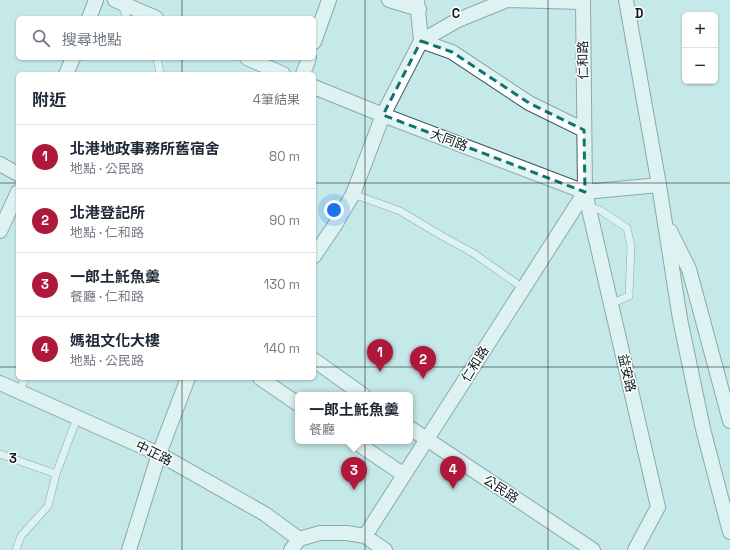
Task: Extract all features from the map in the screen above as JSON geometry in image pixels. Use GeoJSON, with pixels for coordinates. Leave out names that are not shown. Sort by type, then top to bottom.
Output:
{"type":"FeatureCollection","features":[{"type":"Feature","properties":{"kind":"street"},"geometry":{"type":"LineString","coordinates":[[90,16],[96,0]]}},
{"type":"Feature","properties":{"kind":"street"},"geometry":{"type":"LineString","coordinates":[[316,36],[328,0]]}},
{"type":"Feature","properties":{"kind":"street"},"geometry":{"type":"LineString","coordinates":[[316,253],[335,225],[353,194],[383,116],[421,41],[418,5],[390,0]]}},
{"type":"Feature","properties":{"kind":"street"},"geometry":{"type":"LineString","coordinates":[[421,41],[458,20],[507,0],[583,1]]}},
{"type":"Feature","properties":{"kind":"street"},"geometry":{"type":"LineString","coordinates":[[626,0],[659,185],[680,319],[703,429],[730,532]]}},
{"type":"Feature","properties":{"kind":"street"},"geometry":{"type":"LineString","coordinates":[[118,1],[152,16]]}},
{"type":"Feature","properties":{"kind":"street","name":"仁和路"},"geometry":{"type":"LineString","coordinates":[[365,536],[524,288],[587,199],[584,130],[583,1]]}},
{"type":"Feature","properties":{"kind":"street"},"geometry":{"type":"LineString","coordinates":[[421,41],[452,52],[530,103],[584,130]]}},
{"type":"Feature","properties":{"kind":"street"},"geometry":{"type":"LineString","coordinates":[[67,72],[71,60]]}},
{"type":"Feature","properties":{"kind":"street"},"geometry":{"type":"LineString","coordinates":[[252,60],[278,72]]}},
{"type":"Feature","properties":{"kind":"street"},"geometry":{"type":"LineString","coordinates":[[304,72],[308,60]]}},
{"type":"Feature","properties":{"kind":"street","name":"大同路"},"geometry":{"type":"LineString","coordinates":[[316,88],[587,199]]}},
{"type":"Feature","properties":{"kind":"street"},"geometry":{"type":"LineString","coordinates":[[0,164],[16,173]]}},
{"type":"Feature","properties":{"kind":"street"},"geometry":{"type":"LineString","coordinates":[[587,199],[659,185]]}},
{"type":"Feature","properties":{"kind":"street"},"geometry":{"type":"LineString","coordinates":[[0,231],[16,196]]}},
{"type":"Feature","properties":{"kind":"street","name":"益安路"},"geometry":{"type":"LineString","coordinates":[[587,199],[658,507],[639,549]]}},
{"type":"Feature","properties":{"kind":"street"},"geometry":{"type":"LineString","coordinates":[[664,220],[689,269],[730,421]]}},
{"type":"Feature","properties":{"kind":"street"},"geometry":{"type":"LineString","coordinates":[[316,361],[359,392]]}},
{"type":"Feature","properties":{"kind":"street"},"geometry":{"type":"LineString","coordinates":[[129,550],[159,454],[187,380]]}},
{"type":"Feature","properties":{"kind":"street"},"geometry":{"type":"LineString","coordinates":[[263,380],[295,402]]}},
{"type":"Feature","properties":{"kind":"street","name":"中正路"},"geometry":{"type":"LineString","coordinates":[[0,383],[159,454],[265,514],[295,544]]}},
{"type":"Feature","properties":{"kind":"street","name":"公民路"},"geometry":{"type":"LineString","coordinates":[[413,430],[593,550]]}},
{"type":"Feature","properties":{"kind":"street"},"geometry":{"type":"LineString","coordinates":[[358,444],[404,475]]}},
{"type":"Feature","properties":{"kind":"street"},"geometry":{"type":"LineString","coordinates":[[295,544],[320,533],[347,533],[365,536],[385,550]]}},
{"type":"Feature","properties":{"kind":"lane"},"geometry":{"type":"LineString","coordinates":[[118,1],[126,16]]}},
{"type":"Feature","properties":{"kind":"lane"},"geometry":{"type":"LineString","coordinates":[[157,60],[160,72]]}},
{"type":"Feature","properties":{"kind":"lane"},"geometry":{"type":"LineString","coordinates":[[353,194],[400,211],[473,253],[524,288]]}},
{"type":"Feature","properties":{"kind":"lane"},"geometry":{"type":"LineString","coordinates":[[587,199],[600,210],[627,228],[631,246],[629,296],[611,304]]}},
{"type":"Feature","properties":{"kind":"lane"},"geometry":{"type":"LineString","coordinates":[[19,392],[24,380]]}},
{"type":"Feature","properties":{"kind":"lane"},"geometry":{"type":"LineString","coordinates":[[16,550],[21,536],[48,506],[56,474],[77,418]]}},
{"type":"Feature","properties":{"kind":"lane"},"geometry":{"type":"LineString","coordinates":[[0,454],[56,474]]}},
{"type":"Feature","properties":{"kind":"highlighted area"},"geometry":{"type":"Polygon","coordinates":[[[421,41],[452,52],[529,103],[584,130],[585,192],[383,115],[421,41]]]}},
{"type":"Feature","properties":{"kind":"place","name":"北港地政事務所舊宿舍"},"geometry":{"type":"Point","coordinates":[380,372]}},
{"type":"Feature","properties":{"kind":"place","name":"北港登記所"},"geometry":{"type":"Point","coordinates":[423,379]}},
{"type":"Feature","properties":{"kind":"place","name":"媽祖文化大樓"},"geometry":{"type":"Point","coordinates":[453,489]}},
{"type":"Feature","properties":{"kind":"place","name":"一郎土魠魚羹"},"geometry":{"type":"Point","coordinates":[354,490]}}]}
